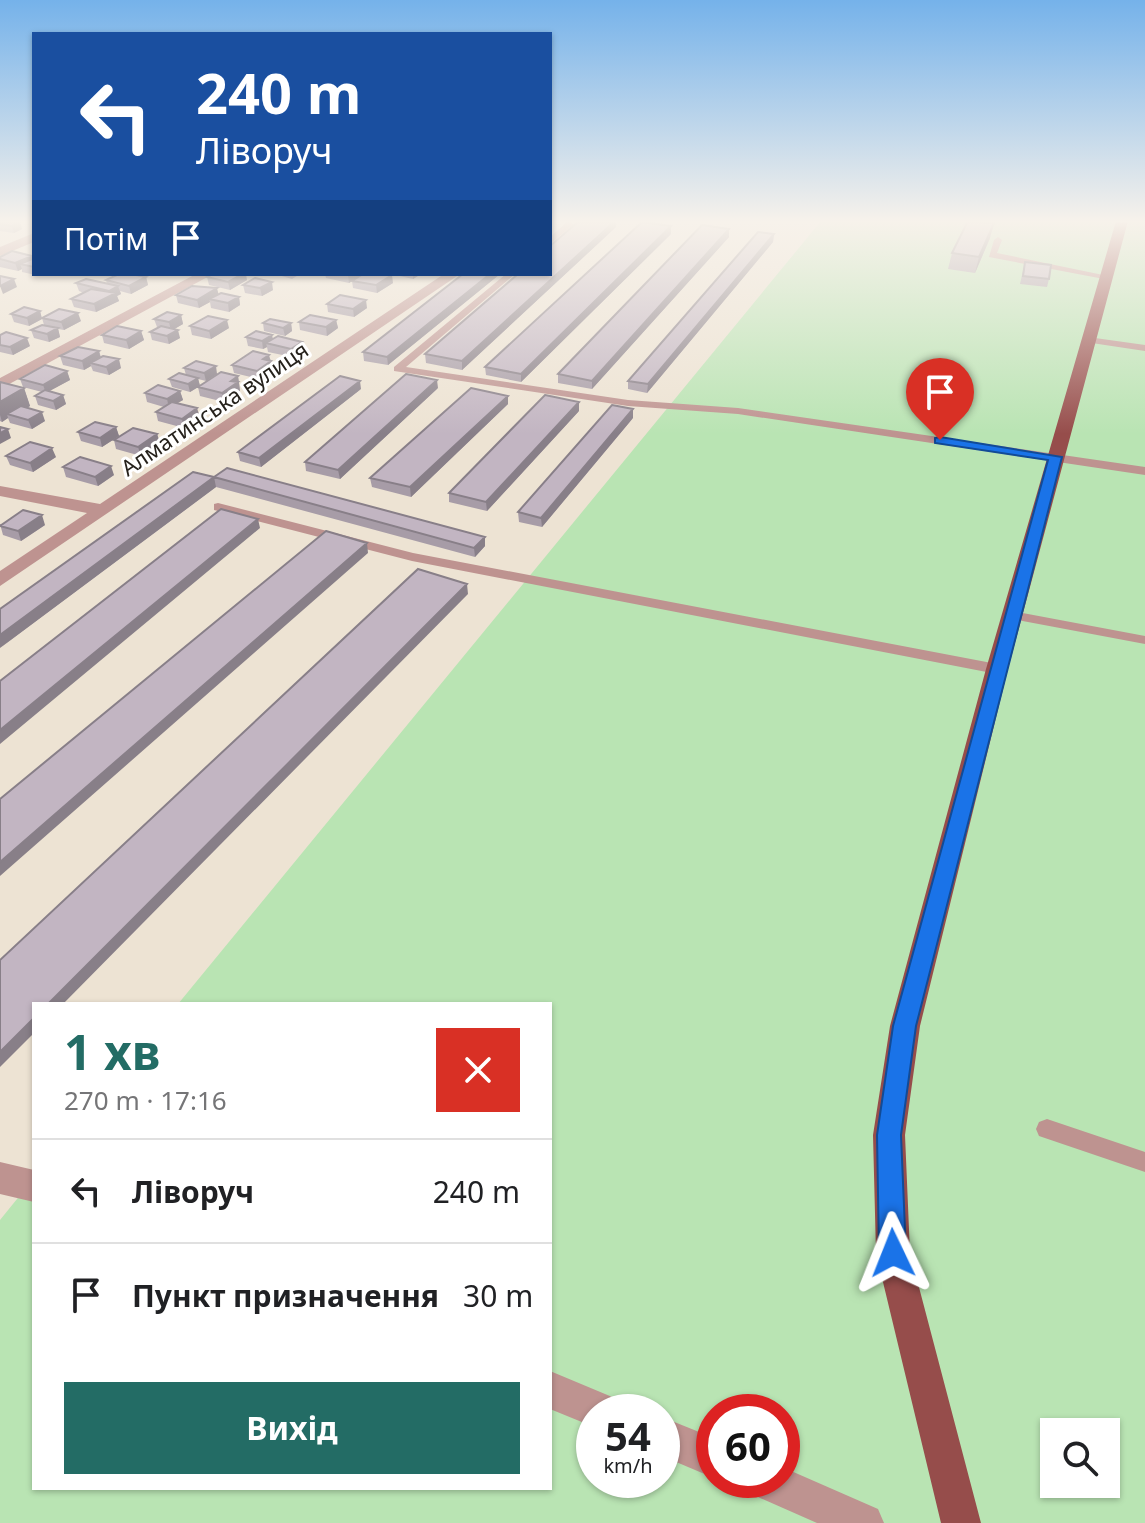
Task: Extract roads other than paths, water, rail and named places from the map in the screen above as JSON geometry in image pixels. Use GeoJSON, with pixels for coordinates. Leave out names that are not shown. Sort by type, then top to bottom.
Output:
{"type":"FeatureCollection","features":[{"type":"Feature","properties":{"kind":"main road"},"geometry":{"type":"LineString","coordinates":[[961,1523],[893,1253],[889,1135],[905,1026],[997,669],[1100,292]]}},
{"type":"Feature","properties":{"kind":"street"},"geometry":{"type":"LineString","coordinates":[[0,384],[172,292]]}},
{"type":"Feature","properties":{"kind":"street","name":"Алматинська вулиця"},"geometry":{"type":"LineString","coordinates":[[0,580],[426,292]]}},
{"type":"Feature","properties":{"kind":"street"},"geometry":{"type":"LineString","coordinates":[[0,491],[102,510]]}},
{"type":"Feature","properties":{"kind":"street"},"geometry":{"type":"LineString","coordinates":[[0,1178],[32,1186]]}},
{"type":"Feature","properties":{"kind":"street"},"geometry":{"type":"LineString","coordinates":[[552,1391],[576,1401]]}},
{"type":"Feature","properties":{"kind":"street"},"geometry":{"type":"LineString","coordinates":[[800,1495],[864,1523]]}},
{"type":"Feature","properties":{"kind":"lane"},"geometry":{"type":"LineString","coordinates":[[490,292],[398,369],[628,403],[738,411],[1145,471]]}},
{"type":"Feature","properties":{"kind":"lane"},"geometry":{"type":"LineString","coordinates":[[1088,340],[1145,348]]}},
{"type":"Feature","properties":{"kind":"lane"},"geometry":{"type":"LineString","coordinates":[[218,507],[426,560],[997,669]]}},
{"type":"Feature","properties":{"kind":"lane"},"geometry":{"type":"LineString","coordinates":[[1012,615],[1145,640]]}},
{"type":"Feature","properties":{"kind":"lane"},"geometry":{"type":"LineString","coordinates":[[1047,1129],[1145,1162]]}}]}
